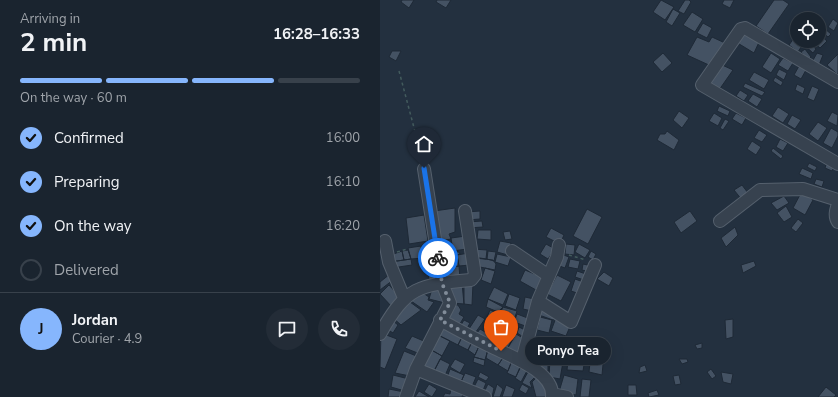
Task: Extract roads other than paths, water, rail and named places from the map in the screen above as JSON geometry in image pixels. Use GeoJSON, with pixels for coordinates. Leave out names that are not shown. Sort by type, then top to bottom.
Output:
{"type":"FeatureCollection","features":[{"type":"Feature","properties":{"kind":"street"},"geometry":{"type":"LineString","coordinates":[[838,82],[745,28],[741,29],[702,85],[838,164]]}},
{"type":"Feature","properties":{"kind":"street"},"geometry":{"type":"LineString","coordinates":[[406,397],[416,369],[450,303],[442,283],[424,168]]}},
{"type":"Feature","properties":{"kind":"street"},"geometry":{"type":"LineString","coordinates":[[720,221],[760,190],[803,189],[838,200]]}},
{"type":"Feature","properties":{"kind":"street"},"geometry":{"type":"LineString","coordinates":[[838,204],[836,219],[838,222]]}},
{"type":"Feature","properties":{"kind":"street"},"geometry":{"type":"LineString","coordinates":[[382,326],[404,298],[421,287],[471,280],[475,275],[465,211]]}},
{"type":"Feature","properties":{"kind":"street"},"geometry":{"type":"LineString","coordinates":[[385,241],[389,262],[404,298]]}},
{"type":"Feature","properties":{"kind":"street"},"geometry":{"type":"LineString","coordinates":[[522,360],[538,301],[557,257],[559,245]]}},
{"type":"Feature","properties":{"kind":"street"},"geometry":{"type":"LineString","coordinates":[[512,251],[549,276]]}},
{"type":"Feature","properties":{"kind":"street"},"geometry":{"type":"LineString","coordinates":[[538,301],[571,322],[595,265]]}},
{"type":"Feature","properties":{"kind":"street"},"geometry":{"type":"LineString","coordinates":[[440,320],[490,346],[522,360],[536,370],[543,378],[551,388],[552,396],[567,397]]}},
{"type":"Feature","properties":{"kind":"street"},"geometry":{"type":"LineString","coordinates":[[416,369],[485,397]]}},
{"type":"Feature","properties":{"kind":"place","name":"Ponyo Tea"},"geometry":{"type":"Point","coordinates":[501,351]}}]}
